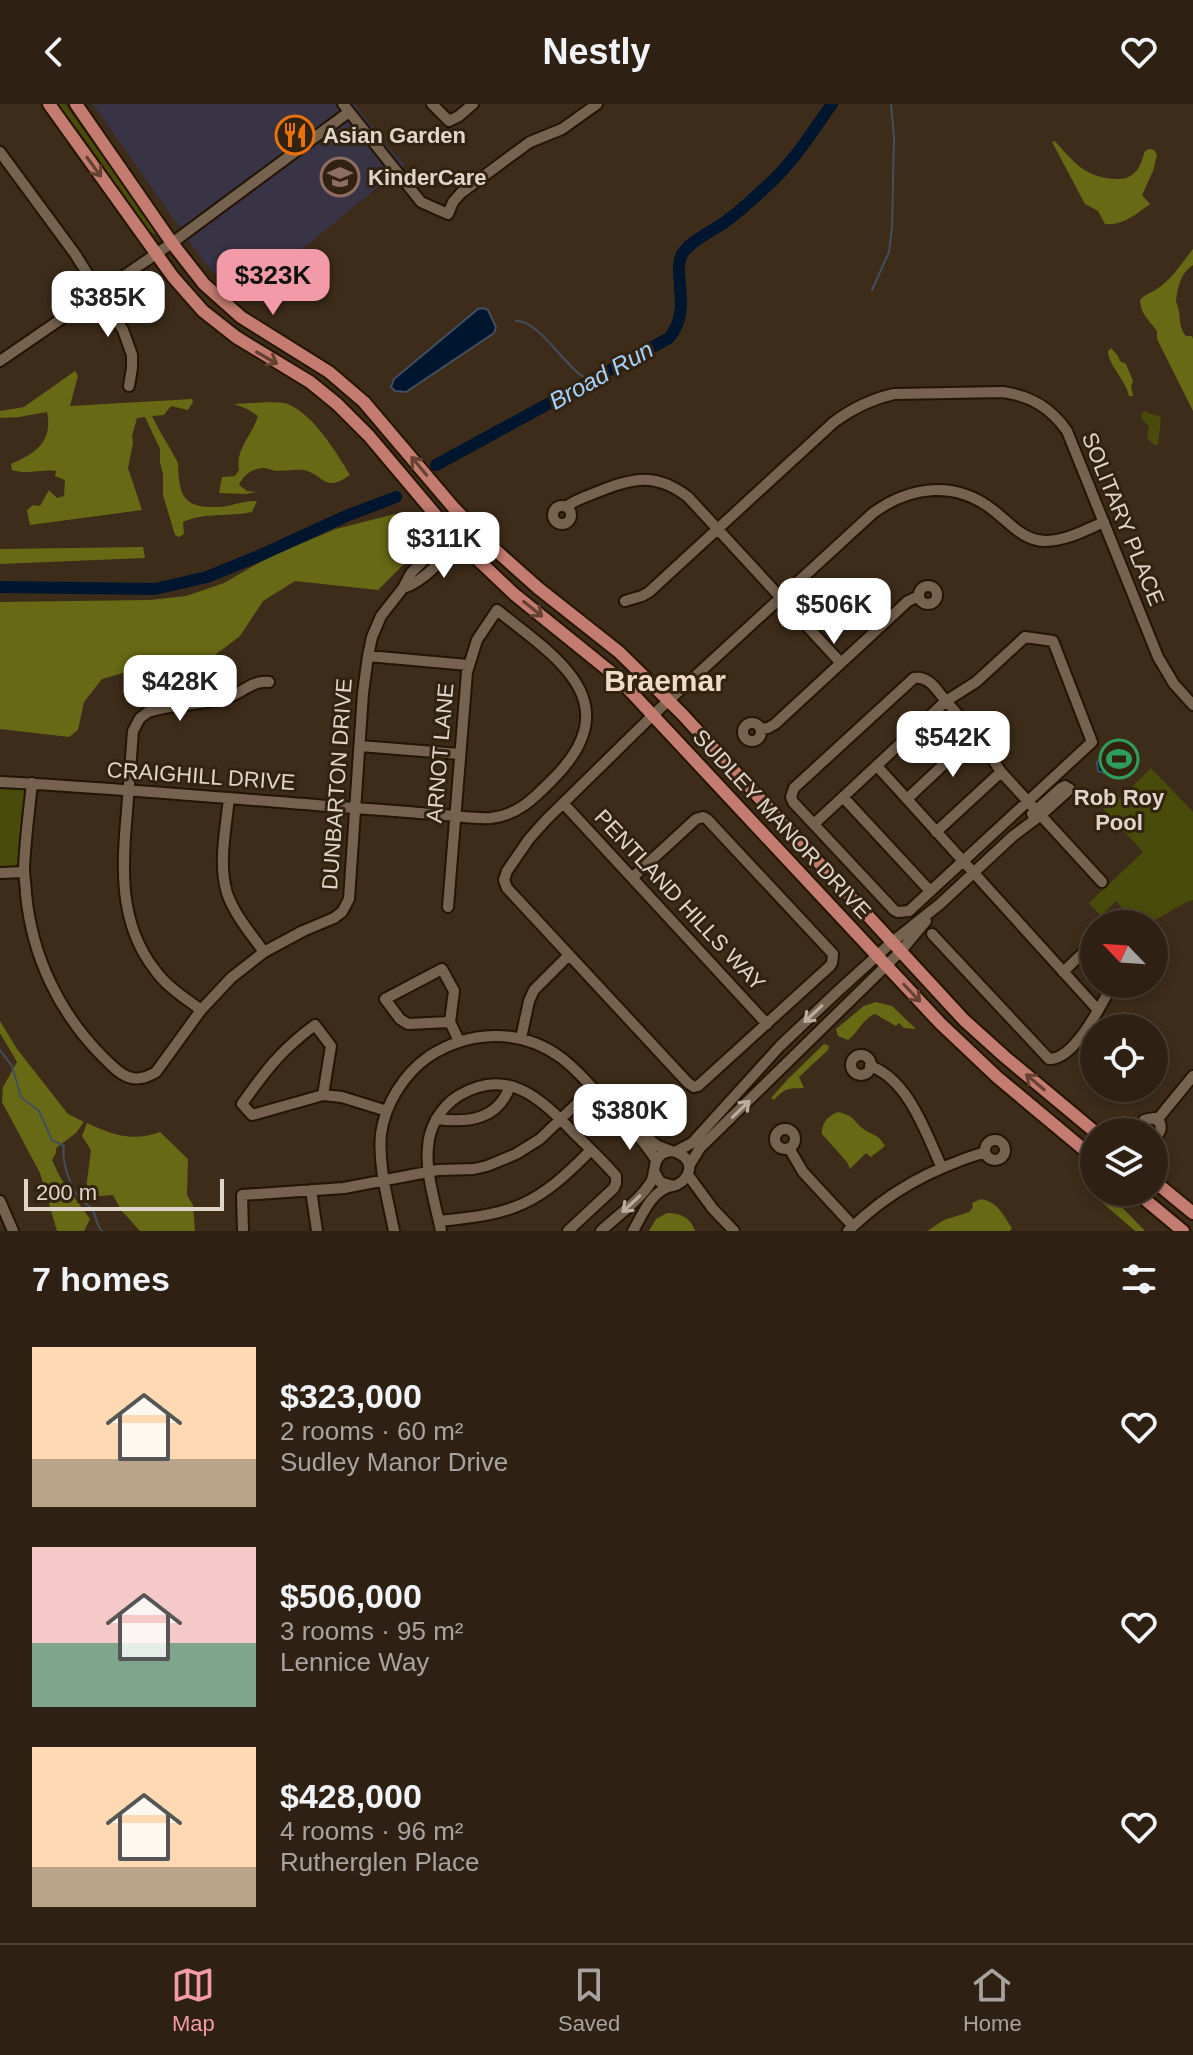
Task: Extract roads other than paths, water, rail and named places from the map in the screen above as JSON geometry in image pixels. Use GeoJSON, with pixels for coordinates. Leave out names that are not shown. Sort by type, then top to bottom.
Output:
{"type":"FeatureCollection","features":[{"type":"Feature","properties":{"kind":"main road","name":"SUDLEY MANOR DRIVE"},"geometry":{"type":"LineString","coordinates":[[49,104],[187,295],[217,323],[255,350],[310,382],[337,404],[369,436],[455,538],[514,594],[618,678],[654,714],[967,1050],[1080,1146]]}},
{"type":"Feature","properties":{"kind":"main road","name":"SUDLEY MANOR DRIVE"},"geometry":{"type":"LineString","coordinates":[[76,104],[204,284],[258,329],[329,372],[364,402],[470,525],[514,568],[619,652],[953,1008],[994,1048],[1080,1120]]}},
{"type":"Feature","properties":{"kind":"main road"},"geometry":{"type":"LineString","coordinates":[[1168,1192],[1193,1213]]}},
{"type":"Feature","properties":{"kind":"main road"},"geometry":{"type":"LineString","coordinates":[[1153,1206],[1183,1231]]}},
{"type":"Feature","properties":{"kind":"street"},"geometry":{"type":"LineString","coordinates":[[432,104],[449,121],[473,104]]}},
{"type":"Feature","properties":{"kind":"street"},"geometry":{"type":"LineString","coordinates":[[0,361],[172,243],[346,108],[421,202],[448,214],[461,193],[523,147],[562,129],[597,104]]}},
{"type":"Feature","properties":{"kind":"street"},"geometry":{"type":"LineString","coordinates":[[0,152],[75,254],[126,336],[131,349],[129,386]]}},
{"type":"Feature","properties":{"kind":"street","name":"SOLITARY PLACE"},"geometry":{"type":"LineString","coordinates":[[625,601],[649,592],[845,413],[879,397],[912,393],[1003,392],[1025,397],[1045,407],[1060,422],[1071,440],[1162,666],[1193,705]]}},
{"type":"Feature","properties":{"kind":"street"},"geometry":{"type":"LineString","coordinates":[[566,507],[632,480],[653,480],[679,491],[841,663]]}},
{"type":"Feature","properties":{"kind":"street"},"geometry":{"type":"LineString","coordinates":[[633,877],[693,822],[703,817],[830,950],[833,959],[830,966],[702,1084],[694,1087],[507,888],[504,880],[511,863],[563,803],[654,714],[873,513],[894,500],[915,492],[948,490],[969,496],[990,508],[1018,532],[1045,541],[1066,538],[1104,522]]}},
{"type":"Feature","properties":{"kind":"street","name":"DUNBARTON DRIVE"},"geometry":{"type":"LineString","coordinates":[[32,783],[24,872],[31,926],[44,969],[71,1020],[86,1039],[119,1072],[139,1079],[156,1072],[201,1010],[231,978],[264,952],[334,918],[346,906],[372,637],[381,616],[407,579],[429,556],[470,525]]}},
{"type":"Feature","properties":{"kind":"street","name":"DUNBARTON DRIVE"},"geometry":{"type":"LineString","coordinates":[[403,588],[412,585],[444,557],[455,538]]}},
{"type":"Feature","properties":{"kind":"street"},"geometry":{"type":"LineString","coordinates":[[760,729],[775,724],[908,601],[919,596]]}},
{"type":"Feature","properties":{"kind":"street","name":"ARNOT LANE"},"geometry":{"type":"LineString","coordinates":[[448,907],[468,665],[477,640],[497,610]]}},
{"type":"Feature","properties":{"kind":"street","name":"CRAIGHILL DRIVE"},"geometry":{"type":"LineString","coordinates":[[0,782],[455,816],[492,818],[516,811],[569,762],[576,751],[584,732],[583,699],[570,672],[557,658],[497,610]]}},
{"type":"Feature","properties":{"kind":"street"},"geometry":{"type":"LineString","coordinates":[[656,1160],[662,1154],[692,1143],[780,1046],[896,948],[1013,836],[1092,742],[1053,641],[1025,637],[976,682],[946,701],[814,824]]}},
{"type":"Feature","properties":{"kind":"street"},"geometry":{"type":"LineString","coordinates":[[368,656],[468,665]]}},
{"type":"Feature","properties":{"kind":"street"},"geometry":{"type":"LineString","coordinates":[[1035,809],[963,862],[909,911],[898,912],[791,797],[794,788],[914,678],[925,678],[976,734],[1001,772],[1035,809],[1102,882]]}},
{"type":"Feature","properties":{"kind":"street"},"geometry":{"type":"LineString","coordinates":[[201,1010],[154,969],[142,951],[129,918],[122,869],[133,731],[143,715],[154,710],[222,699],[259,681],[269,682]]}},
{"type":"Feature","properties":{"kind":"street"},"geometry":{"type":"LineString","coordinates":[[907,799],[976,734]]}},
{"type":"Feature","properties":{"kind":"street"},"geometry":{"type":"LineString","coordinates":[[360,746],[460,754]]}},
{"type":"Feature","properties":{"kind":"street"},"geometry":{"type":"LineString","coordinates":[[877,766],[1098,1010]]}},
{"type":"Feature","properties":{"kind":"street"},"geometry":{"type":"LineString","coordinates":[[936,832],[1001,772]]}},
{"type":"Feature","properties":{"kind":"street"},"geometry":{"type":"LineString","coordinates":[[843,797],[930,891]]}},
{"type":"Feature","properties":{"kind":"street"},"geometry":{"type":"LineString","coordinates":[[229,798],[224,868],[227,894],[264,952]]}},
{"type":"Feature","properties":{"kind":"street","name":"PENTLAND HILLS WAY"},"geometry":{"type":"LineString","coordinates":[[563,803],[767,1024]]}},
{"type":"Feature","properties":{"kind":"street"},"geometry":{"type":"LineString","coordinates":[[0,873],[24,872]]}},
{"type":"Feature","properties":{"kind":"street"},"geometry":{"type":"LineString","coordinates":[[932,934],[1049,1059],[1060,1057],[1084,1034],[1105,998]]}},
{"type":"Feature","properties":{"kind":"street"},"geometry":{"type":"LineString","coordinates":[[521,1038],[534,990],[569,955]]}},
{"type":"Feature","properties":{"kind":"street"},"geometry":{"type":"LineString","coordinates":[[1063,972],[1080,956]]}},
{"type":"Feature","properties":{"kind":"street"},"geometry":{"type":"LineString","coordinates":[[633,1231],[657,1193],[676,1185],[700,1148],[881,960]]}},
{"type":"Feature","properties":{"kind":"street"},"geometry":{"type":"LineString","coordinates":[[450,1022],[408,1024],[400,1019],[385,999],[442,969],[454,991],[450,1022],[459,1041]]}},
{"type":"Feature","properties":{"kind":"street"},"geometry":{"type":"LineString","coordinates":[[323,1095],[331,1046],[315,1025],[291,1043],[270,1065],[242,1104],[252,1115],[323,1095],[342,1097],[387,1111]]}},
{"type":"Feature","properties":{"kind":"street"},"geometry":{"type":"LineString","coordinates":[[394,1231],[380,1147],[387,1111],[403,1082],[424,1060],[459,1041],[488,1036],[521,1038],[561,1058],[629,1125],[656,1160],[655,1173],[643,1192],[601,1231]]}},
{"type":"Feature","properties":{"kind":"street"},"geometry":{"type":"LineString","coordinates":[[870,1066],[887,1075],[905,1096],[941,1166]]}},
{"type":"Feature","properties":{"kind":"street"},"geometry":{"type":"LineString","coordinates":[[1159,1118],[1193,1076]]}},
{"type":"Feature","properties":{"kind":"street"},"geometry":{"type":"LineString","coordinates":[[568,1231],[605,1197],[616,1183],[616,1176],[591,1150],[561,1120],[532,1094],[510,1086],[490,1084],[468,1091],[449,1102],[431,1128],[427,1148],[440,1226],[520,1206],[561,1180],[591,1150]]}},
{"type":"Feature","properties":{"kind":"street"},"geometry":{"type":"LineString","coordinates":[[436,1119],[460,1121],[479,1117],[502,1103],[510,1086]]}},
{"type":"Feature","properties":{"kind":"street"},"geometry":{"type":"LineString","coordinates":[[243,1231],[242,1195],[344,1188],[430,1172],[474,1169],[503,1161],[527,1148],[593,1088]]}},
{"type":"Feature","properties":{"kind":"street"},"geometry":{"type":"LineString","coordinates":[[629,1125],[658,1146],[684,1156],[688,1170],[729,1229]]}},
{"type":"Feature","properties":{"kind":"street"},"geometry":{"type":"LineString","coordinates":[[789,1148],[803,1172],[851,1229],[877,1206],[941,1166],[985,1152]]}},
{"type":"Feature","properties":{"kind":"street"},"geometry":{"type":"LineString","coordinates":[[655,1173],[660,1182],[676,1185],[713,1209]]}},
{"type":"Feature","properties":{"kind":"street"},"geometry":{"type":"LineString","coordinates":[[311,1190],[317,1231]]}},
{"type":"Feature","properties":{"kind":"street"},"geometry":{"type":"LineString","coordinates":[[0,1201],[13,1231]]}},
{"type":"Feature","properties":{"kind":"water"},"geometry":{"type":"Polygon","coordinates":[[[483,308],[488,310],[496,327],[494,333],[406,392],[395,391],[391,387],[394,379],[483,308]]]}},
{"type":"Feature","properties":{"kind":"water","name":"Rob Roy Pool"},"geometry":{"type":"Polygon","coordinates":[[[1122,744],[1137,763],[1127,772],[1122,767],[1116,772],[1110,769],[1104,773],[1098,771],[1097,762],[1107,758],[1122,744]]]}},
{"type":"Feature","properties":{"kind":"waterway","name":"Broad Run"},"geometry":{"type":"LineString","coordinates":[[436,465],[669,338],[680,314],[679,267],[685,250],[725,222],[776,177],[832,104]]}},
{"type":"Feature","properties":{"kind":"waterway"},"geometry":{"type":"LineString","coordinates":[[872,290],[889,252],[892,227],[894,137],[891,104]]}},
{"type":"Feature","properties":{"kind":"waterway"},"geometry":{"type":"LineString","coordinates":[[516,321],[534,328],[580,375],[589,380]]}},
{"type":"Feature","properties":{"kind":"waterway","name":"Broad Run"},"geometry":{"type":"LineString","coordinates":[[0,587],[155,589],[207,577],[396,497]]}},
{"type":"Feature","properties":{"kind":"waterway"},"geometry":{"type":"LineString","coordinates":[[0,1050],[12,1066],[21,1097],[39,1111],[52,1140],[64,1146],[65,1167],[70,1182],[77,1195],[93,1211],[102,1231]]}},
{"type":"Feature","properties":{"kind":"place","name":"Asian Garden"},"geometry":{"type":"Point","coordinates":[295,135]}},
{"type":"Feature","properties":{"kind":"place","name":"KinderCare"},"geometry":{"type":"Point","coordinates":[340,177]}},
{"type":"Feature","properties":{"kind":"place","name":"Rob Roy Pool"},"geometry":{"type":"Point","coordinates":[1119,759]}},
{"type":"Feature","properties":{"kind":"district","name":"Braemar"},"geometry":{"type":"Point","coordinates":[665,680]}}]}
